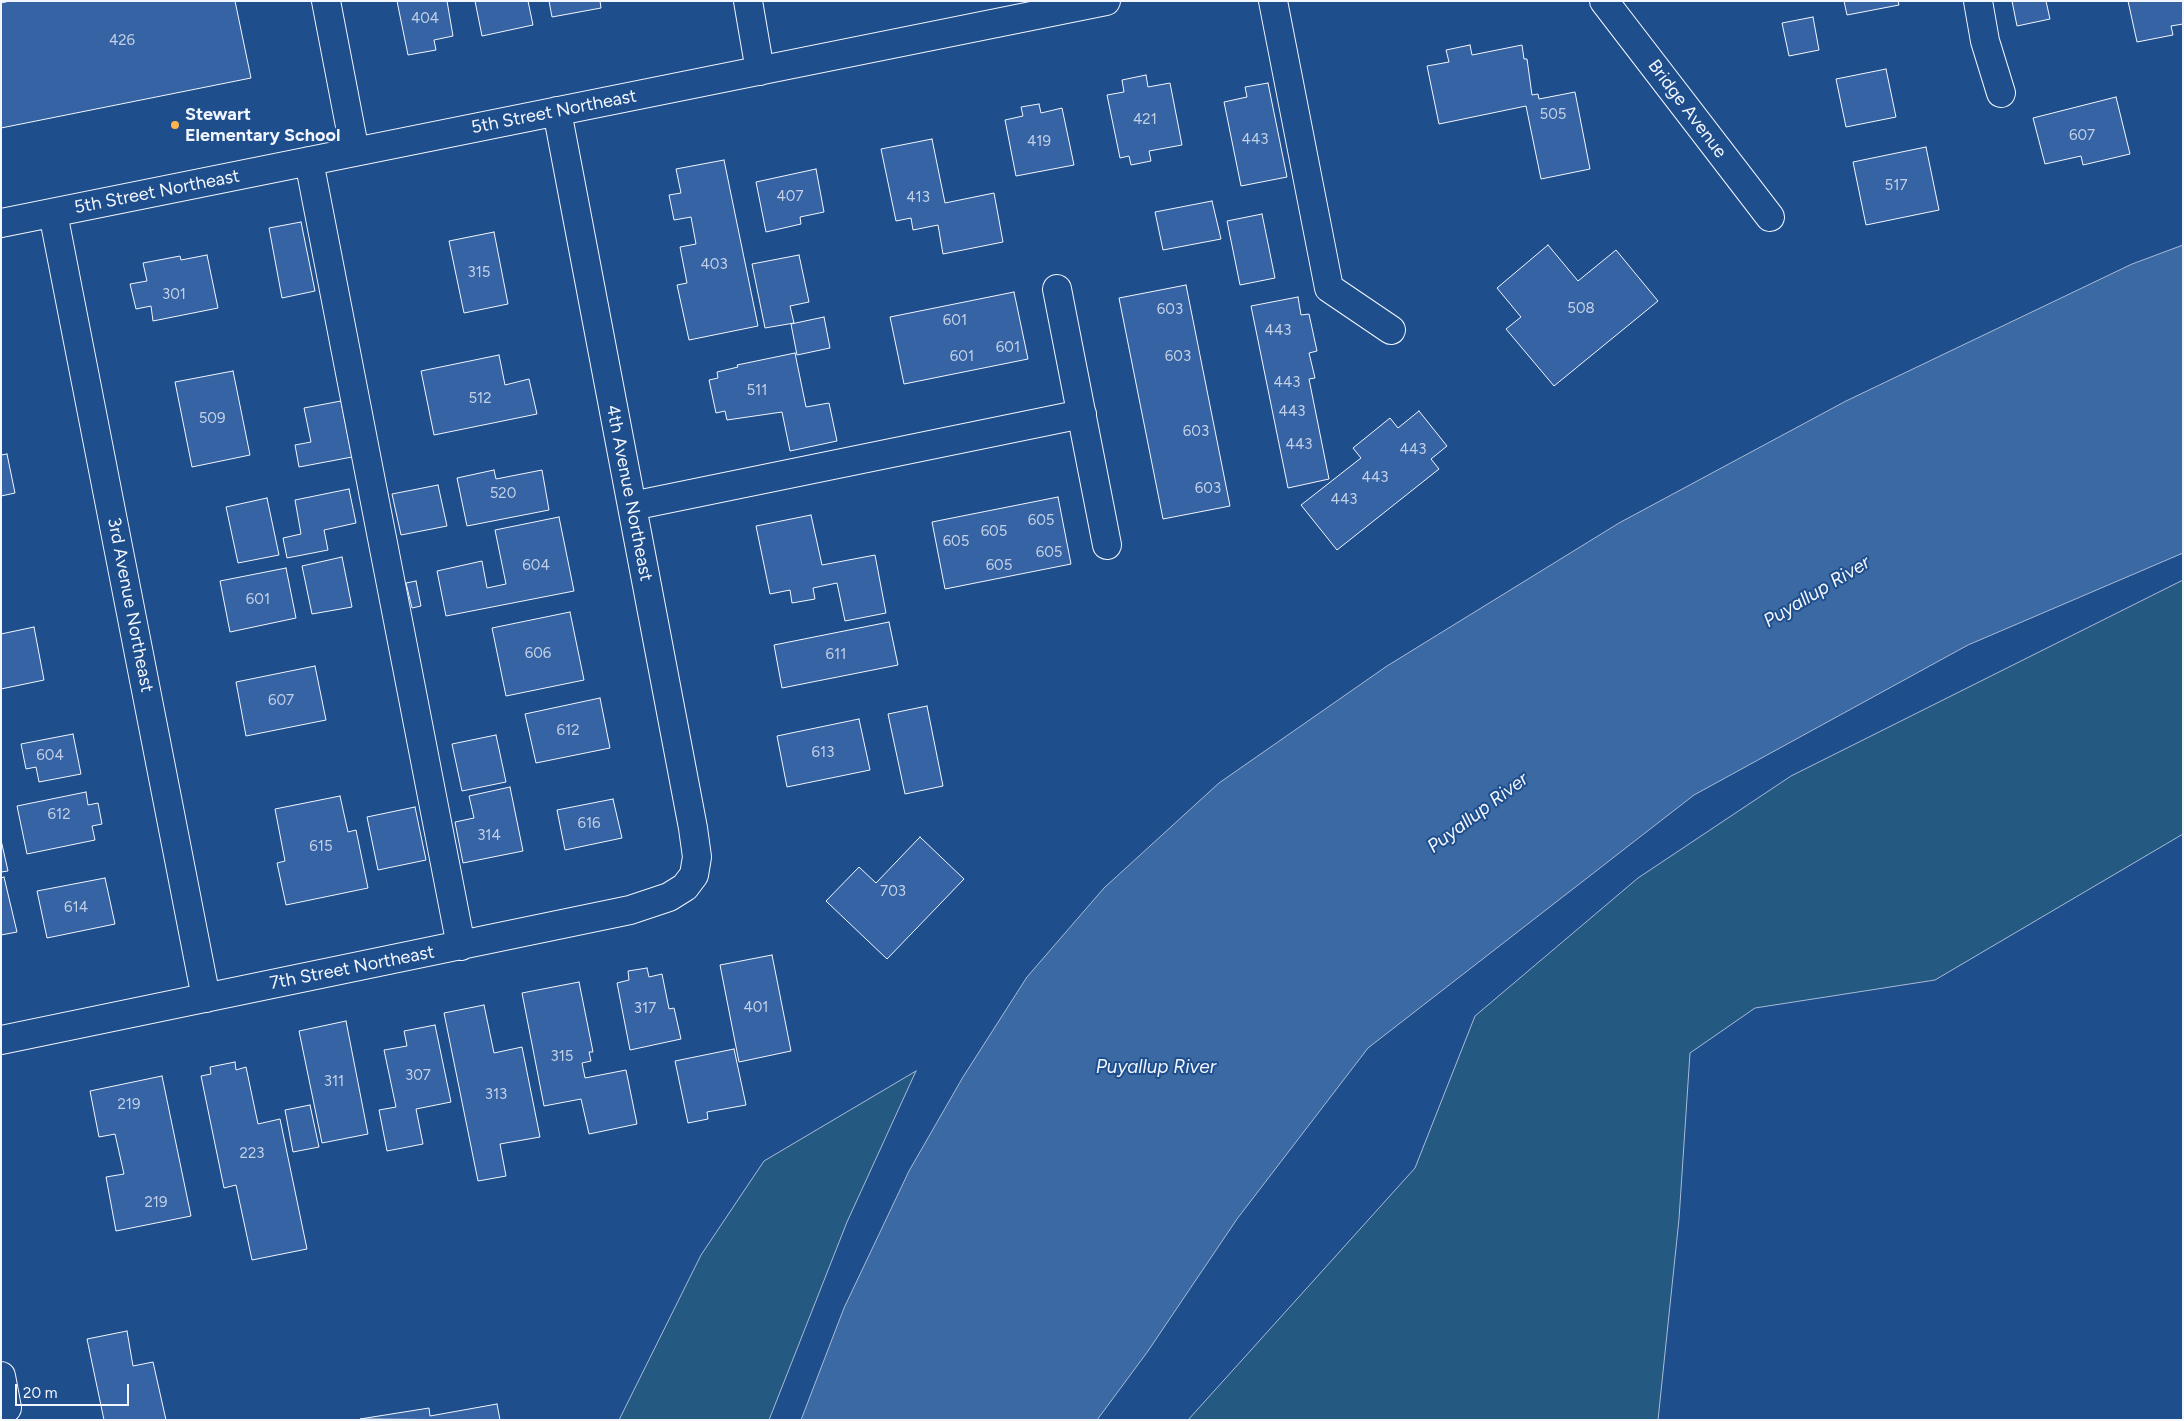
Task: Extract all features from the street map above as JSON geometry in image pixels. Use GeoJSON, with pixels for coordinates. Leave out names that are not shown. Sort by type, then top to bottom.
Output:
{"type":"FeatureCollection","features":[{"type":"Feature","properties":{"kind":"street"},"geometry":{"type":"LineString","coordinates":[[326,1],[355,152]]}},
{"type":"Feature","properties":{"kind":"street"},"geometry":{"type":"LineString","coordinates":[[748,1],[760,71]]}},
{"type":"Feature","properties":{"kind":"street","name":"5th Street Northeast"},"geometry":{"type":"LineString","coordinates":[[1,223],[1106,1]]}},
{"type":"Feature","properties":{"kind":"street"},"geometry":{"type":"LineString","coordinates":[[1272,1],[1330,288],[1391,330]]}},
{"type":"Feature","properties":{"kind":"street","name":"Bridge Avenue"},"geometry":{"type":"LineString","coordinates":[[1604,1],[1770,217]]}},
{"type":"Feature","properties":{"kind":"street"},"geometry":{"type":"LineString","coordinates":[[1978,1],[1984,41],[2001,92]]}},
{"type":"Feature","properties":{"kind":"street","name":"4th Avenue Northeast"},"geometry":{"type":"LineString","coordinates":[[557,111],[693,828],[697,857],[694,876]]}},
{"type":"Feature","properties":{"kind":"street"},"geometry":{"type":"LineString","coordinates":[[309,161],[461,946]]}},
{"type":"Feature","properties":{"kind":"street","name":"3rd Avenue Northeast"},"geometry":{"type":"LineString","coordinates":[[53,213],[206,998]]}},
{"type":"Feature","properties":{"kind":"street"},"geometry":{"type":"LineString","coordinates":[[1057,289],[1107,545]]}},
{"type":"Feature","properties":{"kind":"street"},"geometry":{"type":"LineString","coordinates":[[632,506],[1082,414]]}},
{"type":"Feature","properties":{"kind":"street","name":"7th Street Northeast"},"geometry":{"type":"LineString","coordinates":[[1,1040],[630,910],[669,897],[685,887],[694,876]]}},
{"type":"Feature","properties":{"kind":"street"},"geometry":{"type":"LineString","coordinates":[[1,1376],[7,1408]]}},
{"type":"Feature","properties":{"kind":"shaded area"},"geometry":{"type":"Polygon","coordinates":[[[2183,580],[2183,834],[1935,980],[1755,1008],[1690,1053],[1679,1219],[1658,1420],[1188,1420],[1415,1168],[1475,1016],[1638,878],[1791,776],[2183,580]]]}},
{"type":"Feature","properties":{"kind":"shaded area"},"geometry":{"type":"Polygon","coordinates":[[[916,1071],[847,1222],[769,1420],[619,1420],[701,1255],[764,1161],[916,1071]]]}},
{"type":"Feature","properties":{"kind":"water","name":"Puyallup River"},"geometry":{"type":"Polygon","coordinates":[[[2183,245],[2183,553],[1968,645],[1694,795],[1368,1048],[1237,1219],[1148,1351],[1097,1420],[801,1420],[844,1308],[909,1171],[963,1077],[1027,977],[1104,888],[1219,783],[1387,666],[1619,523],[1846,401],[2132,264],[2183,245]]]}},
{"type":"Feature","properties":{"kind":"building","name":"Stewart Elementary School"},"geometry":{"type":"Polygon","coordinates":[[[10,1],[235,1],[251,78],[1,128],[1,3],[10,1]]]}},
{"type":"Feature","properties":{"kind":"building"},"geometry":{"type":"Polygon","coordinates":[[[397,1],[447,1],[453,36],[434,40],[436,50],[408,55],[397,1]]]}},
{"type":"Feature","properties":{"kind":"building"},"geometry":{"type":"Polygon","coordinates":[[[475,1],[528,1],[533,25],[482,36],[475,1]]]}},
{"type":"Feature","properties":{"kind":"building"},"geometry":{"type":"Polygon","coordinates":[[[549,1],[600,1],[601,8],[552,17],[549,1]]]}},
{"type":"Feature","properties":{"kind":"building"},"geometry":{"type":"Polygon","coordinates":[[[1844,1],[1898,1],[1899,5],[1847,15],[1844,1]]]}},
{"type":"Feature","properties":{"kind":"building"},"geometry":{"type":"Polygon","coordinates":[[[2012,1],[2046,1],[2050,19],[2017,26],[2012,1]]]}},
{"type":"Feature","properties":{"kind":"building"},"geometry":{"type":"Polygon","coordinates":[[[2128,1],[2183,1],[2183,24],[2171,26],[2173,35],[2137,42],[2128,1]]]}},
{"type":"Feature","properties":{"kind":"building"},"geometry":{"type":"Polygon","coordinates":[[[1813,17],[1819,50],[1789,56],[1782,23],[1813,17]]]}},
{"type":"Feature","properties":{"kind":"building"},"geometry":{"type":"Polygon","coordinates":[[[1470,45],[1472,55],[1522,45],[1524,59],[1527,59],[1532,95],[1538,94],[1539,99],[1575,92],[1590,169],[1541,179],[1526,106],[1439,124],[1427,66],[1449,62],[1446,50],[1470,45]]]}},
{"type":"Feature","properties":{"kind":"building"},"geometry":{"type":"Polygon","coordinates":[[[1886,69],[1896,117],[1846,127],[1836,79],[1886,69]]]}},
{"type":"Feature","properties":{"kind":"building"},"geometry":{"type":"Polygon","coordinates":[[[1146,75],[1148,87],[1170,83],[1182,145],[1149,151],[1151,161],[1131,165],[1129,156],[1120,158],[1107,95],[1124,92],[1122,80],[1146,75]]]}},
{"type":"Feature","properties":{"kind":"building"},"geometry":{"type":"Polygon","coordinates":[[[1268,83],[1287,177],[1241,186],[1224,102],[1247,97],[1245,87],[1268,83]]]}},
{"type":"Feature","properties":{"kind":"building"},"geometry":{"type":"Polygon","coordinates":[[[2116,97],[2130,154],[2083,165],[2081,156],[2045,164],[2033,118],[2116,97]]]}},
{"type":"Feature","properties":{"kind":"building"},"geometry":{"type":"Polygon","coordinates":[[[1039,104],[1041,113],[1062,108],[1074,165],[1016,176],[1005,120],[1023,116],[1021,107],[1039,104]]]}},
{"type":"Feature","properties":{"kind":"building"},"geometry":{"type":"Polygon","coordinates":[[[932,139],[945,203],[994,193],[1003,242],[943,254],[938,225],[913,230],[911,218],[896,221],[881,149],[932,139]]]}},
{"type":"Feature","properties":{"kind":"building"},"geometry":{"type":"Polygon","coordinates":[[[1926,147],[1939,210],[1866,225],[1853,162],[1926,147]]]}},
{"type":"Feature","properties":{"kind":"building"},"geometry":{"type":"Polygon","coordinates":[[[724,160],[758,326],[689,340],[677,285],[687,283],[680,247],[696,244],[691,217],[674,220],[669,195],[681,193],[676,169],[724,160]]]}},
{"type":"Feature","properties":{"kind":"building"},"geometry":{"type":"Polygon","coordinates":[[[816,169],[824,212],[800,217],[801,224],[766,232],[756,182],[816,169]]]}},
{"type":"Feature","properties":{"kind":"building"},"geometry":{"type":"Polygon","coordinates":[[[1212,201],[1221,239],[1163,250],[1155,212],[1212,201]]]}},
{"type":"Feature","properties":{"kind":"building"},"geometry":{"type":"Polygon","coordinates":[[[1262,214],[1275,278],[1240,285],[1227,221],[1262,214]]]}},
{"type":"Feature","properties":{"kind":"building"},"geometry":{"type":"Polygon","coordinates":[[[301,222],[315,291],[282,298],[269,228],[301,222]]]}},
{"type":"Feature","properties":{"kind":"building"},"geometry":{"type":"Polygon","coordinates":[[[494,232],[508,304],[464,313],[449,241],[494,232]]]}},
{"type":"Feature","properties":{"kind":"building"},"geometry":{"type":"Polygon","coordinates":[[[1548,245],[1578,281],[1616,250],[1658,301],[1554,386],[1506,329],[1521,317],[1497,288],[1548,245]]]}},
{"type":"Feature","properties":{"kind":"building"},"geometry":{"type":"Polygon","coordinates":[[[207,255],[218,308],[153,321],[151,306],[136,309],[130,284],[147,281],[143,263],[180,256],[181,260],[207,255]]]}},
{"type":"Feature","properties":{"kind":"building"},"geometry":{"type":"Polygon","coordinates":[[[799,255],[809,302],[790,306],[794,323],[765,328],[752,264],[799,255]]]}},
{"type":"Feature","properties":{"kind":"building"},"geometry":{"type":"Polygon","coordinates":[[[1186,285],[1230,506],[1163,519],[1119,298],[1186,285]]]}},
{"type":"Feature","properties":{"kind":"building"},"geometry":{"type":"Polygon","coordinates":[[[1014,292],[1028,359],[904,384],[890,317],[1014,292]]]}},
{"type":"Feature","properties":{"kind":"building"},"geometry":{"type":"Polygon","coordinates":[[[1298,297],[1301,315],[1309,314],[1317,351],[1309,353],[1315,378],[1309,379],[1329,479],[1288,488],[1251,306],[1298,297]]]}},
{"type":"Feature","properties":{"kind":"building"},"geometry":{"type":"Polygon","coordinates":[[[824,317],[830,348],[797,355],[791,324],[824,317]]]}},
{"type":"Feature","properties":{"kind":"building"},"geometry":{"type":"Polygon","coordinates":[[[795,353],[806,407],[829,403],[837,441],[790,451],[782,412],[727,420],[725,411],[716,413],[709,380],[718,378],[717,372],[738,367],[737,365],[795,353]]]}},
{"type":"Feature","properties":{"kind":"building"},"geometry":{"type":"Polygon","coordinates":[[[499,355],[505,385],[529,379],[537,414],[434,435],[421,371],[499,355]]]}},
{"type":"Feature","properties":{"kind":"building"},"geometry":{"type":"Polygon","coordinates":[[[233,371],[250,455],[192,467],[175,382],[233,371]]]}},
{"type":"Feature","properties":{"kind":"building"},"geometry":{"type":"Polygon","coordinates":[[[341,401],[352,457],[299,467],[295,445],[311,442],[304,408],[341,401]]]}},
{"type":"Feature","properties":{"kind":"building"},"geometry":{"type":"Polygon","coordinates":[[[1419,411],[1447,446],[1431,459],[1439,469],[1337,550],[1301,505],[1361,458],[1353,448],[1390,418],[1398,428],[1419,411]]]}},
{"type":"Feature","properties":{"kind":"building"},"geometry":{"type":"Polygon","coordinates":[[[7,454],[15,493],[1,496],[1,455],[7,454]]]}},
{"type":"Feature","properties":{"kind":"building"},"geometry":{"type":"Polygon","coordinates":[[[494,470],[496,479],[542,470],[549,510],[467,526],[457,478],[494,470]]]}},
{"type":"Feature","properties":{"kind":"building"},"geometry":{"type":"Polygon","coordinates":[[[438,485],[447,526],[401,535],[392,494],[438,485]]]}},
{"type":"Feature","properties":{"kind":"building"},"geometry":{"type":"Polygon","coordinates":[[[349,489],[356,523],[324,530],[328,550],[287,558],[283,538],[301,534],[295,500],[349,489]]]}},
{"type":"Feature","properties":{"kind":"building"},"geometry":{"type":"Polygon","coordinates":[[[1058,497],[1071,564],[945,589],[932,522],[1058,497]]]}},
{"type":"Feature","properties":{"kind":"building"},"geometry":{"type":"Polygon","coordinates":[[[267,498],[279,555],[238,563],[226,507],[267,498]]]}},
{"type":"Feature","properties":{"kind":"building"},"geometry":{"type":"Polygon","coordinates":[[[811,515],[822,565],[875,555],[886,613],[845,621],[837,583],[813,588],[815,599],[792,603],[790,590],[770,594],[756,526],[811,515]]]}},
{"type":"Feature","properties":{"kind":"building"},"geometry":{"type":"Polygon","coordinates":[[[559,517],[574,591],[446,616],[437,571],[482,561],[487,588],[506,584],[495,530],[559,517]]]}},
{"type":"Feature","properties":{"kind":"building"},"geometry":{"type":"Polygon","coordinates":[[[342,557],[352,607],[312,614],[302,566],[342,557]]]}},
{"type":"Feature","properties":{"kind":"building"},"geometry":{"type":"Polygon","coordinates":[[[286,568],[296,618],[230,632],[220,581],[286,568]]]}},
{"type":"Feature","properties":{"kind":"building"},"geometry":{"type":"Polygon","coordinates":[[[416,581],[421,606],[412,608],[406,583],[416,581]]]}},
{"type":"Feature","properties":{"kind":"building"},"geometry":{"type":"Polygon","coordinates":[[[570,612],[584,680],[506,696],[492,628],[570,612]]]}},
{"type":"Feature","properties":{"kind":"building"},"geometry":{"type":"Polygon","coordinates":[[[889,622],[898,665],[782,688],[774,645],[889,622]]]}},
{"type":"Feature","properties":{"kind":"building"},"geometry":{"type":"Polygon","coordinates":[[[34,627],[44,680],[1,689],[1,634],[34,627]]]}},
{"type":"Feature","properties":{"kind":"building"},"geometry":{"type":"Polygon","coordinates":[[[315,666],[326,720],[246,736],[236,682],[315,666]]]}},
{"type":"Feature","properties":{"kind":"building"},"geometry":{"type":"Polygon","coordinates":[[[600,698],[610,748],[536,763],[525,714],[600,698]]]}},
{"type":"Feature","properties":{"kind":"building"},"geometry":{"type":"Polygon","coordinates":[[[927,706],[943,786],[905,794],[888,714],[927,706]]]}},
{"type":"Feature","properties":{"kind":"building"},"geometry":{"type":"Polygon","coordinates":[[[859,719],[870,770],[787,787],[777,736],[859,719]]]}},
{"type":"Feature","properties":{"kind":"building"},"geometry":{"type":"Polygon","coordinates":[[[73,734],[81,774],[39,782],[36,767],[26,769],[21,744],[73,734]]]}},
{"type":"Feature","properties":{"kind":"building"},"geometry":{"type":"Polygon","coordinates":[[[496,735],[506,782],[462,791],[452,744],[496,735]]]}},
{"type":"Feature","properties":{"kind":"building"},"geometry":{"type":"Polygon","coordinates":[[[510,787],[523,851],[463,863],[455,822],[474,818],[469,796],[510,787]]]}},
{"type":"Feature","properties":{"kind":"building"},"geometry":{"type":"Polygon","coordinates":[[[86,792],[88,805],[98,803],[102,824],[92,826],[95,840],[27,854],[17,806],[86,792]]]}},
{"type":"Feature","properties":{"kind":"building"},"geometry":{"type":"Polygon","coordinates":[[[340,796],[348,832],[356,830],[368,888],[286,905],[277,863],[285,861],[275,809],[340,796]]]}},
{"type":"Feature","properties":{"kind":"building"},"geometry":{"type":"Polygon","coordinates":[[[613,799],[622,838],[565,850],[557,810],[613,799]]]}},
{"type":"Feature","properties":{"kind":"building"},"geometry":{"type":"Polygon","coordinates":[[[415,807],[426,860],[378,870],[367,817],[415,807]]]}},
{"type":"Feature","properties":{"kind":"building"},"geometry":{"type":"Polygon","coordinates":[[[920,837],[964,879],[887,959],[826,901],[859,867],[876,883],[920,837]]]}},
{"type":"Feature","properties":{"kind":"building"},"geometry":{"type":"Polygon","coordinates":[[[1,840],[8,871],[1,872],[1,840]]]}},
{"type":"Feature","properties":{"kind":"building"},"geometry":{"type":"Polygon","coordinates":[[[4,877],[17,932],[1,935],[1,878],[4,877]]]}},
{"type":"Feature","properties":{"kind":"building"},"geometry":{"type":"Polygon","coordinates":[[[105,878],[115,924],[47,938],[37,891],[105,878]]]}},
{"type":"Feature","properties":{"kind":"building"},"geometry":{"type":"Polygon","coordinates":[[[772,955],[791,1051],[739,1062],[720,965],[772,955]]]}},
{"type":"Feature","properties":{"kind":"building"},"geometry":{"type":"Polygon","coordinates":[[[647,968],[649,977],[662,974],[669,1009],[674,1008],[681,1039],[630,1050],[617,983],[629,980],[628,971],[647,968]]]}},
{"type":"Feature","properties":{"kind":"building"},"geometry":{"type":"Polygon","coordinates":[[[579,982],[593,1052],[589,1052],[591,1061],[582,1063],[585,1078],[626,1070],[637,1124],[589,1134],[581,1099],[544,1106],[522,993],[579,982]]]}},
{"type":"Feature","properties":{"kind":"building"},"geometry":{"type":"Polygon","coordinates":[[[484,1005],[494,1053],[522,1047],[540,1137],[500,1144],[506,1176],[478,1181],[444,1013],[484,1005]]]}},
{"type":"Feature","properties":{"kind":"building"},"geometry":{"type":"Polygon","coordinates":[[[346,1021],[368,1134],[322,1143],[299,1031],[346,1021]]]}},
{"type":"Feature","properties":{"kind":"building"},"geometry":{"type":"Polygon","coordinates":[[[435,1025],[451,1102],[416,1109],[423,1144],[387,1151],[379,1110],[396,1107],[384,1050],[407,1046],[404,1031],[435,1025]]]}},
{"type":"Feature","properties":{"kind":"building"},"geometry":{"type":"Polygon","coordinates":[[[734,1049],[746,1105],[707,1112],[708,1119],[688,1123],[675,1061],[734,1049]]]}},
{"type":"Feature","properties":{"kind":"building"},"geometry":{"type":"Polygon","coordinates":[[[235,1062],[236,1070],[246,1067],[258,1124],[280,1119],[307,1249],[252,1260],[236,1185],[224,1188],[201,1076],[211,1074],[210,1067],[235,1062]]]}},
{"type":"Feature","properties":{"kind":"building"},"geometry":{"type":"Polygon","coordinates":[[[162,1076],[191,1216],[116,1231],[106,1177],[124,1174],[115,1134],[99,1137],[90,1091],[162,1076]]]}},
{"type":"Feature","properties":{"kind":"building"},"geometry":{"type":"Polygon","coordinates":[[[310,1105],[319,1147],[293,1152],[285,1110],[310,1105]]]}},
{"type":"Feature","properties":{"kind":"building"},"geometry":{"type":"Polygon","coordinates":[[[127,1331],[133,1366],[153,1362],[166,1420],[104,1420],[87,1339],[127,1331]]]}},
{"type":"Feature","properties":{"kind":"building"},"geometry":{"type":"Polygon","coordinates":[[[497,1404],[500,1420],[360,1419],[429,1408],[430,1416],[497,1404]]]}},
{"type":"Feature","properties":{"kind":"place","name":"Stewart Elementary School"},"geometry":{"type":"Point","coordinates":[175,125]}}]}
